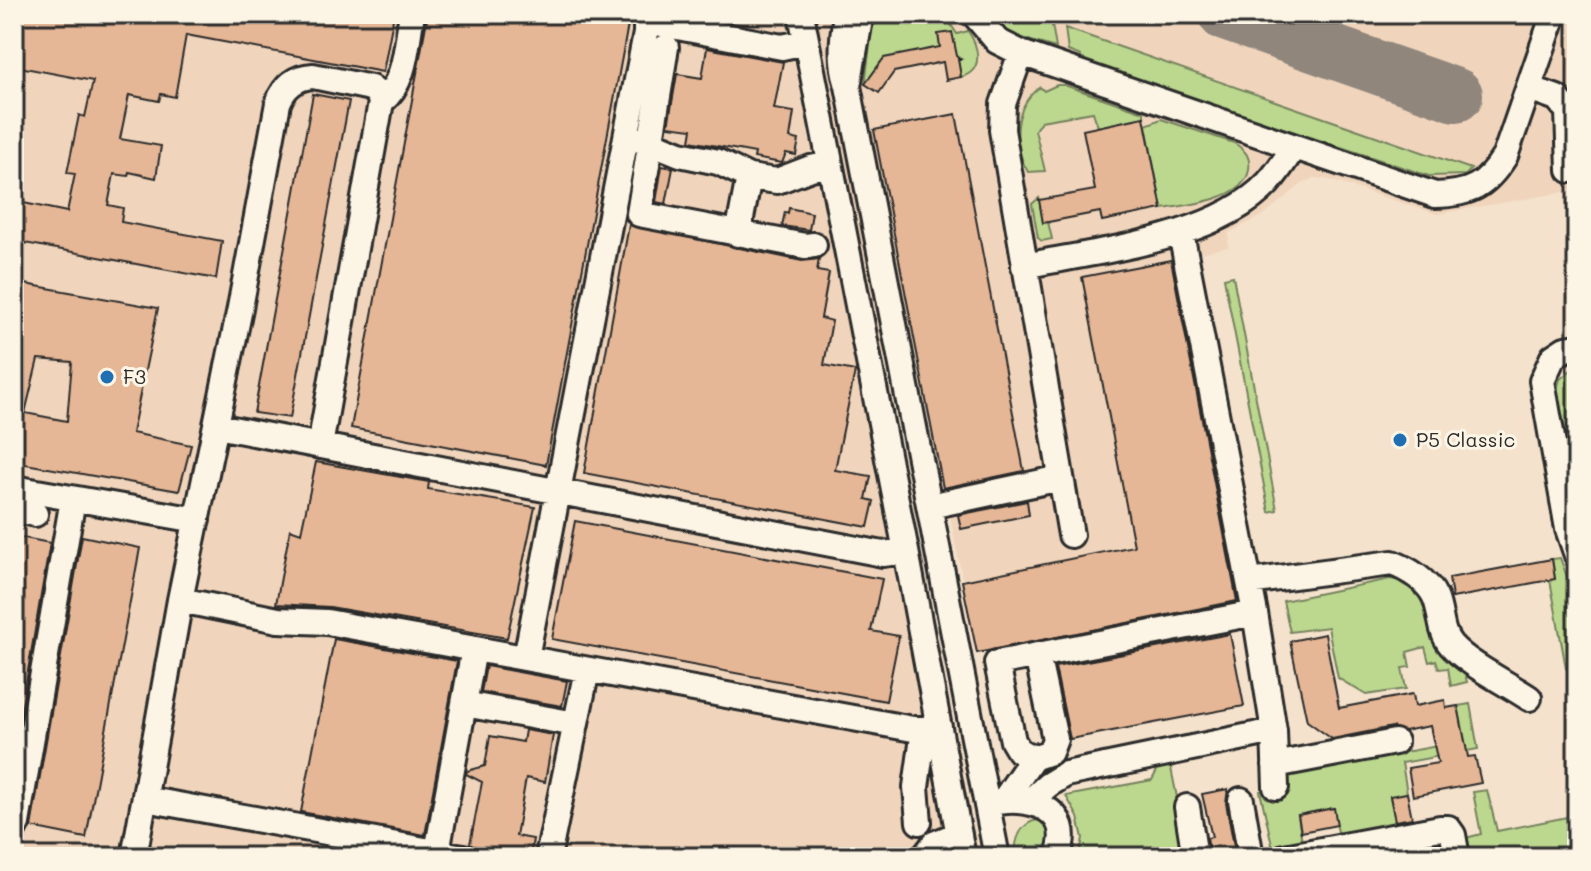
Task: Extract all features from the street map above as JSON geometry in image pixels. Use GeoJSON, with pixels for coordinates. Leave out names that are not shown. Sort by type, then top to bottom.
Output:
{"type":"FeatureCollection","features":[{"type":"Feature","properties":{"kind":"street"},"geometry":{"type":"LineString","coordinates":[[381,102],[390,95],[400,78],[412,14]]}},
{"type":"Feature","properties":{"kind":"street"},"geometry":{"type":"LineString","coordinates":[[801,14],[906,551],[932,728],[961,846],[934,844],[924,857]]}},
{"type":"Feature","properties":{"kind":"street"},"geometry":{"type":"LineString","coordinates":[[846,14],[841,46],[842,67],[962,670],[996,802],[997,857]]}},
{"type":"Feature","properties":{"kind":"street"},"geometry":{"type":"LineString","coordinates":[[848,86],[861,14]]}},
{"type":"Feature","properties":{"kind":"street"},"geometry":{"type":"LineString","coordinates":[[974,14],[997,41],[1021,53],[1435,195],[1453,195],[1473,189],[1492,176],[1505,156],[1554,14]]}},
{"type":"Feature","properties":{"kind":"street"},"geometry":{"type":"LineString","coordinates":[[806,42],[782,47],[646,17],[638,140],[639,214],[805,246],[814,245]]}},
{"type":"Feature","properties":{"kind":"street"},"geometry":{"type":"LineString","coordinates":[[526,658],[558,492],[638,140],[666,47]]}},
{"type":"Feature","properties":{"kind":"street"},"geometry":{"type":"LineString","coordinates":[[1021,53],[1003,104],[1002,130],[1071,535]]}},
{"type":"Feature","properties":{"kind":"street"},"geometry":{"type":"LineString","coordinates":[[134,857],[180,600],[281,95],[298,79],[313,76],[371,88],[381,102],[320,446]]}},
{"type":"Feature","properties":{"kind":"street"},"geometry":{"type":"LineString","coordinates":[[1529,88],[1557,98],[1568,111],[1570,170]]}},
{"type":"Feature","properties":{"kind":"street"},"geometry":{"type":"LineString","coordinates":[[638,140],[726,165],[749,177],[784,180],[811,168],[830,164]]}},
{"type":"Feature","properties":{"kind":"street"},"geometry":{"type":"LineString","coordinates":[[1024,266],[1181,233],[1244,203],[1267,183],[1294,147]]}},
{"type":"Feature","properties":{"kind":"street"},"geometry":{"type":"LineString","coordinates":[[738,234],[749,177]]}},
{"type":"Feature","properties":{"kind":"street"},"geometry":{"type":"LineString","coordinates":[[1181,233],[1255,613],[1274,731],[1276,776],[1395,742]]}},
{"type":"Feature","properties":{"kind":"street"},"geometry":{"type":"LineString","coordinates":[[1575,541],[1542,381],[1553,357],[1565,349],[1577,347]]}},
{"type":"Feature","properties":{"kind":"street"},"geometry":{"type":"LineString","coordinates":[[217,426],[883,554],[906,551]]}},
{"type":"Feature","properties":{"kind":"street"},"geometry":{"type":"LineString","coordinates":[[930,506],[1061,478]]}},
{"type":"Feature","properties":{"kind":"street"},"geometry":{"type":"LineString","coordinates":[[14,488],[197,520]]}},
{"type":"Feature","properties":{"kind":"street"},"geometry":{"type":"LineString","coordinates":[[14,829],[73,499]]}},
{"type":"Feature","properties":{"kind":"street"},"geometry":{"type":"LineString","coordinates":[[1249,582],[1392,563],[1402,567],[1427,585],[1435,597],[1443,632],[1449,643],[1529,698]]}},
{"type":"Feature","properties":{"kind":"street"},"geometry":{"type":"LineString","coordinates":[[180,600],[278,620],[327,622],[587,670],[932,728]]}},
{"type":"Feature","properties":{"kind":"street"},"geometry":{"type":"LineString","coordinates":[[962,670],[1255,613]]}},
{"type":"Feature","properties":{"kind":"street"},"geometry":{"type":"LineString","coordinates":[[437,852],[474,649]]}},
{"type":"Feature","properties":{"kind":"street"},"geometry":{"type":"LineString","coordinates":[[996,802],[1033,758],[1050,752],[1055,739],[1037,655]]}},
{"type":"Feature","properties":{"kind":"street"},"geometry":{"type":"LineString","coordinates":[[997,663],[1013,741],[1019,751],[1033,758]]}},
{"type":"Feature","properties":{"kind":"street"},"geometry":{"type":"LineString","coordinates":[[548,857],[587,670]]}},
{"type":"Feature","properties":{"kind":"street"},"geometry":{"type":"LineString","coordinates":[[464,704],[576,724]]}},
{"type":"Feature","properties":{"kind":"street"},"geometry":{"type":"LineString","coordinates":[[919,822],[916,787],[932,728]]}},
{"type":"Feature","properties":{"kind":"street"},"geometry":{"type":"LineString","coordinates":[[1030,801],[1066,774],[1274,731]]}},
{"type":"Feature","properties":{"kind":"street"},"geometry":{"type":"LineString","coordinates":[[145,799],[463,857]]}},
{"type":"Feature","properties":{"kind":"street"},"geometry":{"type":"LineString","coordinates":[[1241,800],[1251,857]]}},
{"type":"Feature","properties":{"kind":"street"},"geometry":{"type":"LineString","coordinates":[[996,802],[1030,801],[1046,808],[1059,823],[1063,843],[1057,857]]}},
{"type":"Feature","properties":{"kind":"street"},"geometry":{"type":"LineString","coordinates":[[1187,807],[1195,857]]}},
{"type":"Feature","properties":{"kind":"street"},"geometry":{"type":"LineString","coordinates":[[1284,857],[1389,848],[1448,828],[1453,835],[1457,857]]}},
{"type":"Feature","properties":{"kind":"shaded area"},"geometry":{"type":"Polygon","coordinates":[[[14,14],[1574,14],[1571,25],[1577,46],[1577,190],[1437,214],[1315,178],[1302,184],[1264,215],[1229,233],[1228,247],[1171,260],[1237,602],[977,653],[917,350],[882,355],[980,857],[14,857],[14,14]]]}},
{"type":"Feature","properties":{"kind":"green space"},"geometry":{"type":"Polygon","coordinates":[[[874,14],[944,14],[957,34],[968,31],[972,37],[977,51],[973,70],[961,77],[957,56],[884,58],[865,84],[874,14]]]}},
{"type":"Feature","properties":{"kind":"green space"},"geometry":{"type":"Polygon","coordinates":[[[986,14],[1037,14],[1039,20],[1052,24],[1056,48],[1010,32],[986,14]]]}},
{"type":"Feature","properties":{"kind":"green space"},"geometry":{"type":"Polygon","coordinates":[[[1065,28],[1471,169],[1466,175],[1429,176],[1079,61],[1081,56],[1068,51],[1065,28]]]}},
{"type":"Feature","properties":{"kind":"green space"},"geometry":{"type":"Polygon","coordinates":[[[1057,85],[1144,112],[1144,117],[1098,127],[1093,112],[1041,121],[1035,130],[1045,171],[1028,172],[1019,150],[1020,115],[1024,104],[1040,87],[1044,91],[1057,85]]]}},
{"type":"Feature","properties":{"kind":"green space"},"geometry":{"type":"Polygon","coordinates":[[[1161,119],[1238,145],[1246,153],[1249,169],[1238,188],[1200,203],[1162,209],[1146,125],[1161,119]]]}},
{"type":"Feature","properties":{"kind":"green space"},"geometry":{"type":"Polygon","coordinates":[[[1039,198],[1043,222],[1048,222],[1052,239],[1042,241],[1038,238],[1032,204],[1039,198]]]}},
{"type":"Feature","properties":{"kind":"green space"},"geometry":{"type":"Polygon","coordinates":[[[1233,276],[1277,510],[1269,512],[1224,278],[1233,276]]]}},
{"type":"Feature","properties":{"kind":"green space"},"geometry":{"type":"Polygon","coordinates":[[[1577,365],[1577,407],[1573,410],[1577,416],[1577,492],[1557,390],[1560,379],[1577,365]]]}},
{"type":"Feature","properties":{"kind":"green space"},"geometry":{"type":"Polygon","coordinates":[[[1560,558],[1577,603],[1577,681],[1566,668],[1550,580],[1555,579],[1552,559],[1560,558]]]}},
{"type":"Feature","properties":{"kind":"green space"},"geometry":{"type":"Polygon","coordinates":[[[1390,579],[1404,581],[1419,592],[1464,671],[1467,682],[1451,686],[1448,668],[1439,669],[1436,660],[1429,662],[1425,647],[1407,652],[1410,667],[1402,668],[1406,689],[1366,695],[1338,678],[1328,627],[1290,632],[1283,601],[1390,579]]]}},
{"type":"Feature","properties":{"kind":"green space"},"geometry":{"type":"Polygon","coordinates":[[[1470,704],[1478,749],[1402,763],[1407,793],[1390,797],[1396,825],[1339,837],[1333,808],[1298,815],[1302,843],[1273,849],[1260,791],[1282,786],[1280,775],[1465,741],[1458,706],[1470,704]]]}},
{"type":"Feature","properties":{"kind":"green space"},"geometry":{"type":"Polygon","coordinates":[[[1170,763],[1189,857],[1079,857],[1083,838],[1078,817],[1066,796],[1152,780],[1160,765],[1170,763]]]}},
{"type":"Feature","properties":{"kind":"green space"},"geometry":{"type":"Polygon","coordinates":[[[1487,790],[1497,831],[1577,815],[1577,857],[1466,857],[1462,839],[1481,834],[1473,792],[1487,790]]]}},
{"type":"Feature","properties":{"kind":"green space"},"geometry":{"type":"Polygon","coordinates":[[[1039,820],[1046,828],[1048,837],[1043,857],[1015,857],[1016,844],[1023,828],[1039,820]]]}},
{"type":"Feature","properties":{"kind":"building"},"geometry":{"type":"Polygon","coordinates":[[[15,14],[394,14],[383,72],[186,35],[175,97],[161,94],[159,101],[129,95],[120,139],[161,146],[156,178],[129,172],[128,176],[114,174],[108,205],[123,208],[121,222],[222,241],[216,279],[14,241],[14,201],[67,212],[75,174],[67,173],[79,115],[85,117],[93,81],[14,66],[15,14]]]}},
{"type":"Feature","properties":{"kind":"building"},"geometry":{"type":"Polygon","coordinates":[[[428,14],[630,14],[546,465],[351,428],[428,14]]]}},
{"type":"Feature","properties":{"kind":"building"},"geometry":{"type":"Polygon","coordinates":[[[952,32],[957,56],[961,59],[958,59],[961,77],[946,80],[943,62],[894,72],[879,93],[865,84],[884,58],[940,47],[938,34],[952,32]]]}},
{"type":"Feature","properties":{"kind":"building"},"geometry":{"type":"Polygon","coordinates":[[[707,48],[783,62],[774,109],[794,112],[790,138],[799,140],[796,155],[786,153],[782,163],[754,158],[755,153],[690,141],[692,129],[668,126],[677,74],[702,78],[707,48]]]}},
{"type":"Feature","properties":{"kind":"building"},"geometry":{"type":"Polygon","coordinates":[[[313,94],[349,101],[290,418],[254,413],[313,94]]]}},
{"type":"Feature","properties":{"kind":"building"},"geometry":{"type":"Polygon","coordinates":[[[956,114],[1024,471],[943,488],[874,130],[956,114]]]}},
{"type":"Feature","properties":{"kind":"building"},"geometry":{"type":"Polygon","coordinates":[[[1144,117],[1162,209],[1102,221],[1100,212],[1043,223],[1039,200],[1095,190],[1083,130],[1144,117]]]}},
{"type":"Feature","properties":{"kind":"building"},"geometry":{"type":"Polygon","coordinates":[[[662,166],[673,168],[666,204],[656,202],[662,166]]]}},
{"type":"Feature","properties":{"kind":"building"},"geometry":{"type":"Polygon","coordinates":[[[789,208],[812,213],[809,230],[782,226],[789,208]]]}},
{"type":"Feature","properties":{"kind":"building"},"geometry":{"type":"Polygon","coordinates":[[[629,225],[802,261],[819,259],[817,271],[829,273],[821,318],[832,321],[824,365],[855,371],[835,470],[871,476],[866,499],[874,501],[868,527],[584,473],[629,225]]]}},
{"type":"Feature","properties":{"kind":"building"},"geometry":{"type":"Polygon","coordinates":[[[1171,260],[1237,601],[977,653],[962,581],[1134,546],[1082,277],[1171,260]]]}},
{"type":"Feature","properties":{"kind":"building","name":"F3"},"geometry":{"type":"Polygon","coordinates":[[[14,282],[158,308],[132,433],[191,445],[179,491],[14,462],[14,282]],[[38,359],[25,413],[67,421],[72,362],[38,359]]]}},
{"type":"Feature","properties":{"kind":"building"},"geometry":{"type":"Polygon","coordinates":[[[316,462],[429,482],[428,489],[535,507],[507,638],[330,607],[276,604],[290,529],[301,533],[316,462]]]}},
{"type":"Feature","properties":{"kind":"building"},"geometry":{"type":"Polygon","coordinates":[[[1027,501],[1029,515],[961,529],[958,515],[1027,501]]]}},
{"type":"Feature","properties":{"kind":"building"},"geometry":{"type":"Polygon","coordinates":[[[575,521],[882,579],[871,631],[899,636],[886,701],[552,639],[575,521]]]}},
{"type":"Feature","properties":{"kind":"building"},"geometry":{"type":"Polygon","coordinates":[[[14,536],[50,543],[14,752],[14,536]]]}},
{"type":"Feature","properties":{"kind":"building"},"geometry":{"type":"Polygon","coordinates":[[[82,536],[140,548],[86,838],[31,827],[82,536]]]}},
{"type":"Feature","properties":{"kind":"building"},"geometry":{"type":"Polygon","coordinates":[[[1552,559],[1555,579],[1452,598],[1449,578],[1552,559]]]}},
{"type":"Feature","properties":{"kind":"building"},"geometry":{"type":"Polygon","coordinates":[[[1230,634],[1244,706],[1070,739],[1055,667],[1230,634]]]}},
{"type":"Feature","properties":{"kind":"building"},"geometry":{"type":"Polygon","coordinates":[[[1325,634],[1339,708],[1413,694],[1415,706],[1445,700],[1446,708],[1458,706],[1468,757],[1475,756],[1481,783],[1413,796],[1408,768],[1438,763],[1430,726],[1404,731],[1392,727],[1332,739],[1307,721],[1290,641],[1325,634]]]}},
{"type":"Feature","properties":{"kind":"building"},"geometry":{"type":"Polygon","coordinates":[[[334,639],[457,661],[425,835],[301,812],[334,639]]]}},
{"type":"Feature","properties":{"kind":"building"},"geometry":{"type":"Polygon","coordinates":[[[486,666],[567,681],[562,706],[481,692],[486,666]]]}},
{"type":"Feature","properties":{"kind":"building"},"geometry":{"type":"Polygon","coordinates":[[[525,730],[553,735],[545,782],[526,778],[516,836],[533,839],[530,857],[473,846],[470,844],[482,782],[466,774],[467,771],[485,766],[490,736],[523,742],[525,730]]]}},
{"type":"Feature","properties":{"kind":"building"},"geometry":{"type":"Polygon","coordinates":[[[1228,789],[1226,803],[1236,857],[1210,857],[1207,838],[1212,837],[1202,794],[1228,789]]]}},
{"type":"Feature","properties":{"kind":"building"},"geometry":{"type":"Polygon","coordinates":[[[1407,793],[1412,818],[1395,821],[1390,796],[1407,793]]]}},
{"type":"Feature","properties":{"kind":"building"},"geometry":{"type":"Polygon","coordinates":[[[1334,808],[1337,825],[1301,832],[1298,815],[1334,808]]]}},
{"type":"Feature","properties":{"kind":"taxiway"},"geometry":{"type":"LineString","coordinates":[[1225,14],[1456,95]]}},
{"type":"Feature","properties":{"kind":"place","name":"F3"},"geometry":{"type":"Point","coordinates":[107,377]}},
{"type":"Feature","properties":{"kind":"place","name":"P5 Classic"},"geometry":{"type":"Point","coordinates":[1400,440]}}]}
